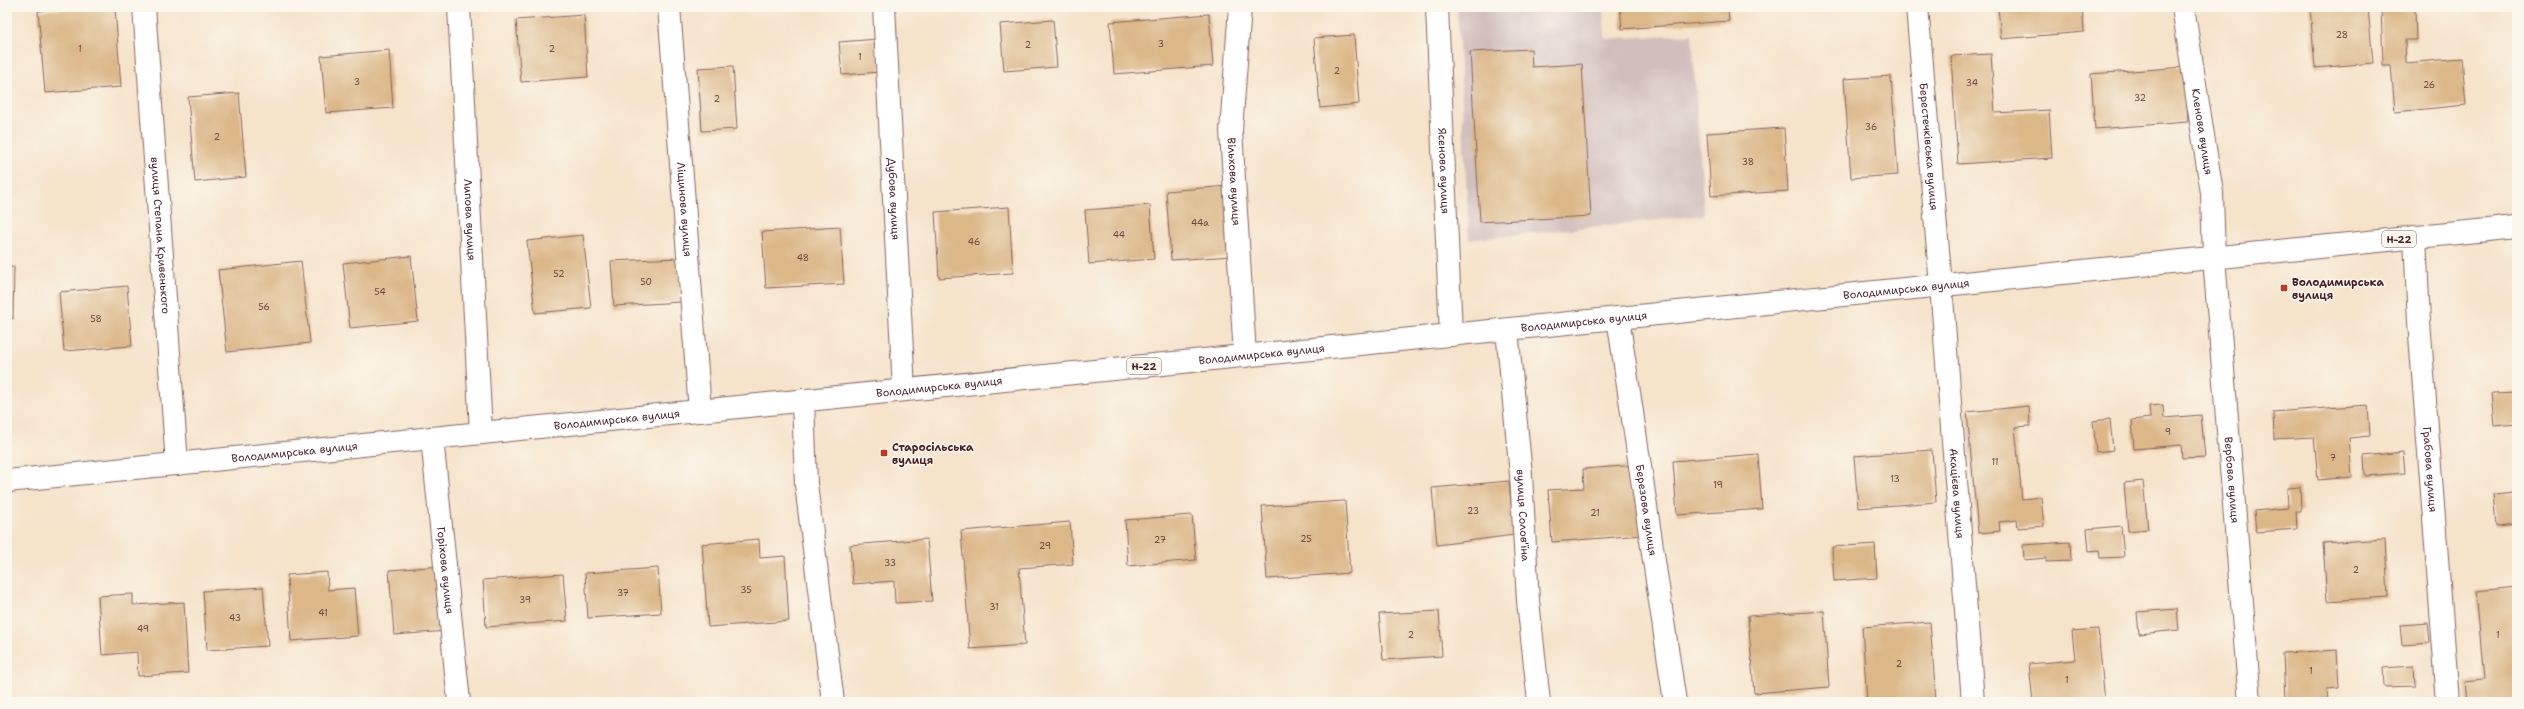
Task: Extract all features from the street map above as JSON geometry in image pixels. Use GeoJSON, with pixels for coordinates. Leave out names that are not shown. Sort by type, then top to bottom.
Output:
{"type":"FeatureCollection","features":[{"type":"Feature","properties":{"kind":"street","name":"вулиця Степана Кривенького"},"geometry":{"type":"LineString","coordinates":[[144,7],[177,464]]}},
{"type":"Feature","properties":{"kind":"street","name":"Липова вулиця"},"geometry":{"type":"LineString","coordinates":[[459,7],[481,433]]}},
{"type":"Feature","properties":{"kind":"street","name":"Ліщинова вулиця"},"geometry":{"type":"LineString","coordinates":[[669,7],[700,411]]}},
{"type":"Feature","properties":{"kind":"street","name":"Дубова вулиця"},"geometry":{"type":"LineString","coordinates":[[884,7],[904,390]]}},
{"type":"Feature","properties":{"kind":"street","name":"Вільхова вулиця"},"geometry":{"type":"LineString","coordinates":[[1240,7],[1231,132],[1245,356]]}},
{"type":"Feature","properties":{"kind":"street","name":"Ясенова вулиця"},"geometry":{"type":"LineString","coordinates":[[1437,7],[1451,335]]}},
{"type":"Feature","properties":{"kind":"street","name":"Берестечківська вулиця"},"geometry":{"type":"LineString","coordinates":[[1917,7],[1941,285]]}},
{"type":"Feature","properties":{"kind":"street","name":"Кленова вулиця"},"geometry":{"type":"LineString","coordinates":[[2182,7],[2212,193],[2214,258]]}},
{"type":"Feature","properties":{"kind":"street","name":"Володимирська вулиця"},"geometry":{"type":"LineString","coordinates":[[7,481],[2517,227]]}},
{"type":"Feature","properties":{"kind":"street","name":"Грабова вулиця"},"geometry":{"type":"LineString","coordinates":[[2415,237],[2419,322],[2448,702]]}},
{"type":"Feature","properties":{"kind":"street","name":"Вербова вулиця"},"geometry":{"type":"LineString","coordinates":[[2214,258],[2250,702]]}},
{"type":"Feature","properties":{"kind":"street","name":"Акацієва вулиця"},"geometry":{"type":"LineString","coordinates":[[1941,285],[1973,702]]}},
{"type":"Feature","properties":{"kind":"street","name":"Березова вулиця"},"geometry":{"type":"LineString","coordinates":[[1618,318],[1675,702]]}},
{"type":"Feature","properties":{"kind":"street","name":"вулиця Солов'їна"},"geometry":{"type":"LineString","coordinates":[[1507,330],[1521,476],[1528,601],[1539,702]]}},
{"type":"Feature","properties":{"kind":"street"},"geometry":{"type":"LineString","coordinates":[[803,400],[806,484],[832,702]]}},
{"type":"Feature","properties":{"kind":"street","name":"Горіхова вулиця"},"geometry":{"type":"LineString","coordinates":[[432,438],[459,702]]}},
{"type":"Feature","properties":{"kind":"shaded area"},"geometry":{"type":"Polygon","coordinates":[[[1457,7],[1603,7],[1605,39],[1692,34],[1704,215],[1469,240],[1457,7]]]}},
{"type":"Feature","properties":{"kind":"building"},"geometry":{"type":"Polygon","coordinates":[[[88,7],[115,7],[121,87],[45,93],[38,11],[88,7]]]}},
{"type":"Feature","properties":{"kind":"building"},"geometry":{"type":"Polygon","coordinates":[[[1620,7],[1728,7],[1729,21],[1622,29],[1620,7]]]}},
{"type":"Feature","properties":{"kind":"building"},"geometry":{"type":"Polygon","coordinates":[[[1998,7],[2082,7],[2084,32],[2001,39],[1998,7]]]}},
{"type":"Feature","properties":{"kind":"building"},"geometry":{"type":"Polygon","coordinates":[[[2310,7],[2368,7],[2373,63],[2315,68],[2310,7]]]}},
{"type":"Feature","properties":{"kind":"building"},"geometry":{"type":"Polygon","coordinates":[[[2381,7],[2415,7],[2416,40],[2405,40],[2406,63],[2462,58],[2466,105],[2395,112],[2391,65],[2383,65],[2381,7]]]}},
{"type":"Feature","properties":{"kind":"building"},"geometry":{"type":"Polygon","coordinates":[[[1209,14],[1213,66],[1114,74],[1110,22],[1209,14]]]}},
{"type":"Feature","properties":{"kind":"building"},"geometry":{"type":"Polygon","coordinates":[[[584,15],[588,77],[521,82],[516,20],[584,15]]]}},
{"type":"Feature","properties":{"kind":"building"},"geometry":{"type":"Polygon","coordinates":[[[1053,20],[1057,67],[1004,71],[1000,24],[1053,20]]]}},
{"type":"Feature","properties":{"kind":"building"},"geometry":{"type":"Polygon","coordinates":[[[1354,35],[1359,104],[1320,108],[1314,38],[1354,35]]]}},
{"type":"Feature","properties":{"kind":"building"},"geometry":{"type":"Polygon","coordinates":[[[878,39],[880,72],[842,75],[839,42],[878,39]]]}},
{"type":"Feature","properties":{"kind":"building"},"geometry":{"type":"Polygon","coordinates":[[[1531,49],[1532,67],[1582,64],[1591,216],[1480,222],[1470,52],[1531,49]]]}},
{"type":"Feature","properties":{"kind":"building"},"geometry":{"type":"Polygon","coordinates":[[[389,50],[393,108],[326,113],[321,56],[389,50]]]}},
{"type":"Feature","properties":{"kind":"building"},"geometry":{"type":"Polygon","coordinates":[[[1991,54],[1995,113],[2049,110],[2052,158],[1958,164],[1951,56],[1991,54]]]}},
{"type":"Feature","properties":{"kind":"building"},"geometry":{"type":"Polygon","coordinates":[[[733,66],[737,129],[702,131],[698,68],[733,66]]]}},
{"type":"Feature","properties":{"kind":"building"},"geometry":{"type":"Polygon","coordinates":[[[2185,67],[2188,122],[2095,129],[2091,74],[2185,67]]]}},
{"type":"Feature","properties":{"kind":"building"},"geometry":{"type":"Polygon","coordinates":[[[1891,76],[1898,175],[1851,178],[1844,79],[1891,76]]]}},
{"type":"Feature","properties":{"kind":"building"},"geometry":{"type":"Polygon","coordinates":[[[239,93],[246,177],[195,182],[188,97],[239,93]]]}},
{"type":"Feature","properties":{"kind":"building"},"geometry":{"type":"Polygon","coordinates":[[[1784,128],[1788,191],[1711,196],[1707,133],[1784,128]]]}},
{"type":"Feature","properties":{"kind":"building"},"geometry":{"type":"Polygon","coordinates":[[[1228,186],[1233,256],[1171,260],[1166,191],[1228,186]]]}},
{"type":"Feature","properties":{"kind":"building"},"geometry":{"type":"Polygon","coordinates":[[[1150,205],[1154,259],[1089,264],[1085,210],[1150,205]]]}},
{"type":"Feature","properties":{"kind":"building"},"geometry":{"type":"Polygon","coordinates":[[[1009,207],[1013,273],[939,278],[935,212],[1009,207]]]}},
{"type":"Feature","properties":{"kind":"building"},"geometry":{"type":"Polygon","coordinates":[[[840,227],[844,284],[766,288],[762,232],[840,227]]]}},
{"type":"Feature","properties":{"kind":"building"},"geometry":{"type":"Polygon","coordinates":[[[583,235],[591,308],[535,313],[527,241],[583,235]]]}},
{"type":"Feature","properties":{"kind":"building"},"geometry":{"type":"Polygon","coordinates":[[[411,256],[418,321],[350,328],[343,263],[411,256]]]}},
{"type":"Feature","properties":{"kind":"building"},"geometry":{"type":"Polygon","coordinates":[[[678,258],[681,302],[614,306],[611,261],[678,258]]]}},
{"type":"Feature","properties":{"kind":"building"},"geometry":{"type":"Polygon","coordinates":[[[301,261],[310,343],[227,352],[218,270],[301,261]]]}},
{"type":"Feature","properties":{"kind":"building"},"geometry":{"type":"Polygon","coordinates":[[[7,267],[14,267],[13,319],[7,318],[7,267]]]}},
{"type":"Feature","properties":{"kind":"building"},"geometry":{"type":"Polygon","coordinates":[[[127,286],[132,346],[64,351],[59,292],[127,286]]]}},
{"type":"Feature","properties":{"kind":"building"},"geometry":{"type":"Polygon","coordinates":[[[2517,392],[2517,424],[2495,426],[2492,393],[2517,392]]]}},
{"type":"Feature","properties":{"kind":"building"},"geometry":{"type":"Polygon","coordinates":[[[2163,405],[2164,418],[2201,415],[2205,457],[2182,458],[2181,445],[2134,449],[2132,420],[2150,418],[2149,406],[2163,405]]]}},
{"type":"Feature","properties":{"kind":"building"},"geometry":{"type":"Polygon","coordinates":[[[2368,405],[2370,436],[2349,438],[2352,477],[2318,480],[2314,437],[2274,439],[2273,412],[2368,405]]]}},
{"type":"Feature","properties":{"kind":"building"},"geometry":{"type":"Polygon","coordinates":[[[2029,406],[2030,426],[2015,427],[2022,499],[2041,497],[2044,526],[2018,528],[2017,520],[1999,522],[2000,531],[1978,533],[1967,412],[2029,406]]]}},
{"type":"Feature","properties":{"kind":"building"},"geometry":{"type":"Polygon","coordinates":[[[2110,419],[2113,450],[2096,452],[2093,421],[2110,419]]]}},
{"type":"Feature","properties":{"kind":"building"},"geometry":{"type":"Polygon","coordinates":[[[1932,450],[1936,502],[1858,508],[1854,456],[1932,450]]]}},
{"type":"Feature","properties":{"kind":"building"},"geometry":{"type":"Polygon","coordinates":[[[2403,452],[2405,473],[2365,476],[2364,456],[2403,452]]]}},
{"type":"Feature","properties":{"kind":"building"},"geometry":{"type":"Polygon","coordinates":[[[1758,454],[1762,509],[1677,515],[1673,461],[1758,454]]]}},
{"type":"Feature","properties":{"kind":"building"},"geometry":{"type":"Polygon","coordinates":[[[1637,465],[1642,535],[1552,542],[1548,490],[1584,488],[1583,469],[1637,465]]]}},
{"type":"Feature","properties":{"kind":"building"},"geometry":{"type":"Polygon","coordinates":[[[1509,481],[1514,535],[1437,545],[1432,488],[1509,481]]]}},
{"type":"Feature","properties":{"kind":"building"},"geometry":{"type":"Polygon","coordinates":[[[2143,481],[2148,529],[2128,531],[2124,483],[2143,481]]]}},
{"type":"Feature","properties":{"kind":"building"},"geometry":{"type":"Polygon","coordinates":[[[2300,487],[2301,511],[2296,511],[2297,529],[2256,532],[2254,511],[2288,508],[2287,488],[2300,487]]]}},
{"type":"Feature","properties":{"kind":"building"},"geometry":{"type":"Polygon","coordinates":[[[2517,492],[2517,524],[2496,526],[2493,494],[2517,492]]]}},
{"type":"Feature","properties":{"kind":"building"},"geometry":{"type":"Polygon","coordinates":[[[1345,501],[1350,573],[1267,579],[1262,506],[1345,501]]]}},
{"type":"Feature","properties":{"kind":"building"},"geometry":{"type":"Polygon","coordinates":[[[1192,515],[1196,560],[1128,566],[1125,520],[1192,515]]]}},
{"type":"Feature","properties":{"kind":"building"},"geometry":{"type":"Polygon","coordinates":[[[1070,522],[1073,564],[1019,568],[1025,645],[970,649],[961,531],[1070,522]]]}},
{"type":"Feature","properties":{"kind":"building"},"geometry":{"type":"Polygon","coordinates":[[[2121,526],[2124,557],[2100,558],[2099,550],[2089,551],[2087,529],[2121,526]]]}},
{"type":"Feature","properties":{"kind":"building"},"geometry":{"type":"Polygon","coordinates":[[[759,539],[760,558],[785,556],[789,621],[708,627],[702,544],[759,539]]]}},
{"type":"Feature","properties":{"kind":"building"},"geometry":{"type":"Polygon","coordinates":[[[927,539],[932,601],[895,603],[894,581],[853,584],[850,545],[927,539]]]}},
{"type":"Feature","properties":{"kind":"building"},"geometry":{"type":"Polygon","coordinates":[[[2385,539],[2388,597],[2327,601],[2323,543],[2385,539]]]}},
{"type":"Feature","properties":{"kind":"building"},"geometry":{"type":"Polygon","coordinates":[[[2070,542],[2071,561],[2046,562],[2046,558],[2024,560],[2023,545],[2070,542]]]}},
{"type":"Feature","properties":{"kind":"building"},"geometry":{"type":"Polygon","coordinates":[[[1875,544],[1877,578],[1834,581],[1832,547],[1875,544]]]}},
{"type":"Feature","properties":{"kind":"building"},"geometry":{"type":"Polygon","coordinates":[[[442,566],[447,631],[394,635],[389,570],[442,566]]]}},
{"type":"Feature","properties":{"kind":"building"},"geometry":{"type":"Polygon","coordinates":[[[658,568],[661,613],[588,618],[585,573],[658,568]]]}},
{"type":"Feature","properties":{"kind":"building"},"geometry":{"type":"Polygon","coordinates":[[[327,572],[328,590],[354,588],[358,636],[291,641],[287,575],[327,572]]]}},
{"type":"Feature","properties":{"kind":"building"},"geometry":{"type":"Polygon","coordinates":[[[563,574],[567,621],[486,627],[483,580],[563,574]]]}},
{"type":"Feature","properties":{"kind":"building"},"geometry":{"type":"Polygon","coordinates":[[[263,587],[268,646],[207,650],[203,591],[263,587]]]}},
{"type":"Feature","properties":{"kind":"building"},"geometry":{"type":"Polygon","coordinates":[[[2517,587],[2517,702],[2467,702],[2465,681],[2484,679],[2476,591],[2517,587]]]}},
{"type":"Feature","properties":{"kind":"building"},"geometry":{"type":"Polygon","coordinates":[[[133,594],[133,605],[184,602],[188,673],[138,676],[137,652],[102,655],[98,596],[133,594]]]}},
{"type":"Feature","properties":{"kind":"building"},"geometry":{"type":"Polygon","coordinates":[[[2177,609],[2179,630],[2139,634],[2137,612],[2177,609]]]}},
{"type":"Feature","properties":{"kind":"building"},"geometry":{"type":"Polygon","coordinates":[[[1439,611],[1442,656],[1383,660],[1379,614],[1439,611]]]}},
{"type":"Feature","properties":{"kind":"building"},"geometry":{"type":"Polygon","coordinates":[[[1824,611],[1829,687],[1754,693],[1748,616],[1824,611]]]}},
{"type":"Feature","properties":{"kind":"building"},"geometry":{"type":"Polygon","coordinates":[[[1930,622],[1936,700],[1867,702],[1862,627],[1930,622]]]}},
{"type":"Feature","properties":{"kind":"building"},"geometry":{"type":"Polygon","coordinates":[[[2428,623],[2430,643],[2402,645],[2400,625],[2428,623]]]}},
{"type":"Feature","properties":{"kind":"building"},"geometry":{"type":"Polygon","coordinates":[[[2098,629],[2105,702],[2033,702],[2029,664],[2075,660],[2072,631],[2098,629]]]}},
{"type":"Feature","properties":{"kind":"building"},"geometry":{"type":"Polygon","coordinates":[[[2337,650],[2339,688],[2327,689],[2328,702],[2285,702],[2283,653],[2337,650]]]}},
{"type":"Feature","properties":{"kind":"building"},"geometry":{"type":"Polygon","coordinates":[[[2414,666],[2415,686],[2384,687],[2383,668],[2414,666]]]}},
{"type":"Feature","properties":{"kind":"place","name":"Володимирська вулиця"},"geometry":{"type":"Point","coordinates":[2284,288]}},
{"type":"Feature","properties":{"kind":"place","name":"Старосільська вулиця"},"geometry":{"type":"Point","coordinates":[884,453]}}]}
